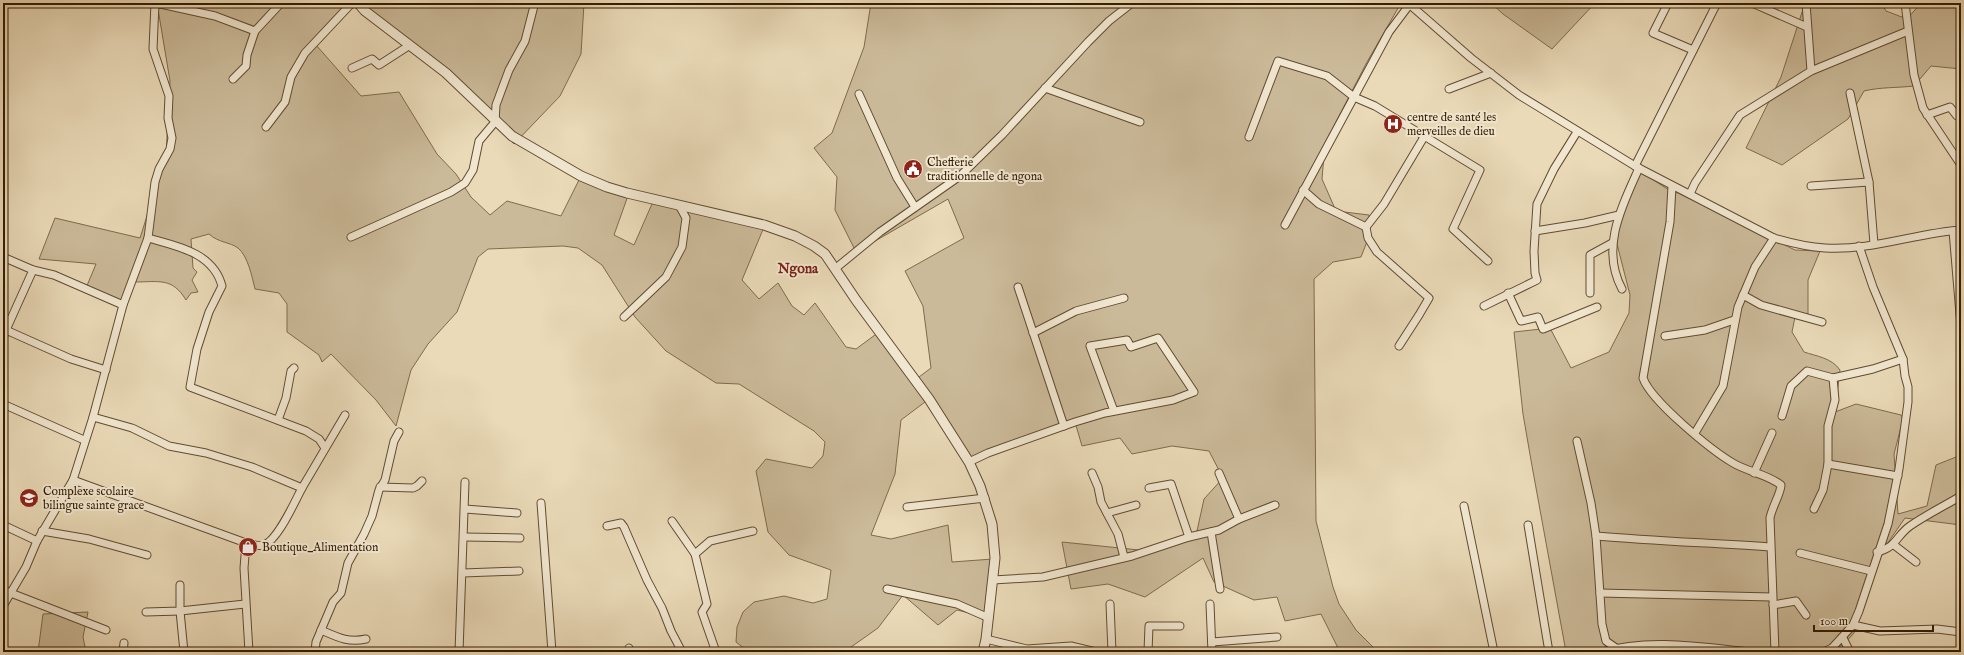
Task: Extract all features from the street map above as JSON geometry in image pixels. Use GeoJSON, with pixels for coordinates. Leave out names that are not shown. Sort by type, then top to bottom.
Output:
{"type":"FeatureCollection","features":[{"type":"Feature","properties":{"kind":"street"},"geometry":{"type":"LineString","coordinates":[[3,606],[12,593],[37,540],[73,480],[84,440],[93,417],[123,305],[148,238],[155,182],[159,169],[170,149],[172,138],[168,118],[169,96],[153,49],[155,3],[215,16],[255,30]]}},
{"type":"Feature","properties":{"kind":"street"},"geometry":{"type":"LineString","coordinates":[[234,79],[246,66],[247,55],[255,30],[281,3]]}},
{"type":"Feature","properties":{"kind":"street"},"geometry":{"type":"LineString","coordinates":[[266,127],[285,102],[290,77],[305,53],[352,3]]}},
{"type":"Feature","properties":{"kind":"street"},"geometry":{"type":"LineString","coordinates":[[358,3],[365,11],[446,73],[495,122],[512,136],[589,179],[621,191],[748,220],[795,236],[814,246],[825,254],[836,268],[856,300],[929,399],[969,462],[985,498],[995,541],[989,618],[983,652]]}},
{"type":"Feature","properties":{"kind":"street"},"geometry":{"type":"LineString","coordinates":[[351,237],[460,188],[473,170],[479,141],[495,122],[496,105],[509,70],[525,41],[534,6],[532,3]]}},
{"type":"Feature","properties":{"kind":"street"},"geometry":{"type":"LineString","coordinates":[[1668,3],[1652,33],[1693,50]]}},
{"type":"Feature","properties":{"kind":"street"},"geometry":{"type":"LineString","coordinates":[[1622,289],[1616,279],[1613,264],[1612,243],[1619,215],[1637,167],[1717,3]]}},
{"type":"Feature","properties":{"kind":"street"},"geometry":{"type":"LineString","coordinates":[[1752,3],[1807,27]]}},
{"type":"Feature","properties":{"kind":"street"},"geometry":{"type":"LineString","coordinates":[[1806,3],[1811,71]]}},
{"type":"Feature","properties":{"kind":"street"},"geometry":{"type":"LineString","coordinates":[[1905,3],[1917,89],[1927,115],[1961,166]]}},
{"type":"Feature","properties":{"kind":"street"},"geometry":{"type":"LineString","coordinates":[[836,268],[880,232],[960,176],[1002,135],[1088,42],[1127,4]]}},
{"type":"Feature","properties":{"kind":"street"},"geometry":{"type":"LineString","coordinates":[[1285,225],[1389,32],[1409,4],[1519,95],[1577,132],[1637,167],[1774,238],[1796,245],[1826,248],[1859,246],[1953,230],[1961,230]]}},
{"type":"Feature","properties":{"kind":"street"},"geometry":{"type":"LineString","coordinates":[[1690,194],[1695,183],[1740,115],[1811,71],[1908,31]]}},
{"type":"Feature","properties":{"kind":"street"},"geometry":{"type":"LineString","coordinates":[[352,68],[372,59],[379,65],[410,45]]}},
{"type":"Feature","properties":{"kind":"street"},"geometry":{"type":"LineString","coordinates":[[1249,137],[1278,60],[1327,76],[1354,97],[1375,106],[1480,170],[1454,229],[1488,261]]}},
{"type":"Feature","properties":{"kind":"street"},"geometry":{"type":"LineString","coordinates":[[1449,89],[1491,73]]}},
{"type":"Feature","properties":{"kind":"street"},"geometry":{"type":"LineString","coordinates":[[1045,88],[1140,122]]}},
{"type":"Feature","properties":{"kind":"street"},"geometry":{"type":"LineString","coordinates":[[1850,93],[1869,182],[1874,244]]}},
{"type":"Feature","properties":{"kind":"street"},"geometry":{"type":"LineString","coordinates":[[859,94],[897,178],[915,207]]}},
{"type":"Feature","properties":{"kind":"street"},"geometry":{"type":"LineString","coordinates":[[1927,115],[1950,107],[1957,116],[1961,116]]}},
{"type":"Feature","properties":{"kind":"street"},"geometry":{"type":"LineString","coordinates":[[1484,306],[1537,280],[1534,273],[1537,204],[1554,169],[1577,132]]}},
{"type":"Feature","properties":{"kind":"street"},"geometry":{"type":"LineString","coordinates":[[1399,346],[1429,298],[1377,252],[1368,238],[1366,227],[1384,204],[1424,137]]}},
{"type":"Feature","properties":{"kind":"street"},"geometry":{"type":"LineString","coordinates":[[1811,186],[1869,182]]}},
{"type":"Feature","properties":{"kind":"street"},"geometry":{"type":"LineString","coordinates":[[1672,186],[1670,222],[1643,378],[1650,390],[1695,434],[1733,463],[1780,485],[1781,488],[1772,506],[1770,518],[1775,652]]}},
{"type":"Feature","properties":{"kind":"street"},"geometry":{"type":"LineString","coordinates":[[1303,190],[1319,204],[1366,227]]}},
{"type":"Feature","properties":{"kind":"street"},"geometry":{"type":"LineString","coordinates":[[624,317],[666,278],[682,248],[686,218],[679,205]]}},
{"type":"Feature","properties":{"kind":"street"},"geometry":{"type":"LineString","coordinates":[[1535,231],[1585,223],[1619,215]]}},
{"type":"Feature","properties":{"kind":"street"},"geometry":{"type":"LineString","coordinates":[[1953,230],[1961,326]]}},
{"type":"Feature","properties":{"kind":"street"},"geometry":{"type":"LineString","coordinates":[[148,238],[179,246],[202,257],[220,279],[222,286],[209,312],[197,349],[190,388],[306,431],[319,439],[325,448]]}},
{"type":"Feature","properties":{"kind":"street"},"geometry":{"type":"LineString","coordinates":[[1695,434],[1723,386],[1727,371],[1734,320],[1755,267],[1774,238]]}},
{"type":"Feature","properties":{"kind":"street"},"geometry":{"type":"LineString","coordinates":[[1590,293],[1590,255],[1612,243]]}},
{"type":"Feature","properties":{"kind":"street"},"geometry":{"type":"LineString","coordinates":[[1824,652],[1832,648],[1853,626],[1888,524],[1898,476],[1908,402],[1908,387],[1903,359],[1873,287],[1859,246]]}},
{"type":"Feature","properties":{"kind":"street"},"geometry":{"type":"LineString","coordinates":[[3,257],[33,270],[54,275],[123,305]]}},
{"type":"Feature","properties":{"kind":"street"},"geometry":{"type":"LineString","coordinates":[[3,338],[5,329],[33,270]]}},
{"type":"Feature","properties":{"kind":"street"},"geometry":{"type":"LineString","coordinates":[[1018,287],[1064,426]]}},
{"type":"Feature","properties":{"kind":"street"},"geometry":{"type":"LineString","coordinates":[[1508,293],[1521,321],[1538,317],[1543,329],[1597,307]]}},
{"type":"Feature","properties":{"kind":"street"},"geometry":{"type":"LineString","coordinates":[[1743,295],[1761,305],[1822,322]]}},
{"type":"Feature","properties":{"kind":"street"},"geometry":{"type":"LineString","coordinates":[[1033,333],[1076,311],[1124,298]]}},
{"type":"Feature","properties":{"kind":"street"},"geometry":{"type":"LineString","coordinates":[[1666,336],[1705,330],[1734,320]]}},
{"type":"Feature","properties":{"kind":"street"},"geometry":{"type":"LineString","coordinates":[[5,329],[71,359],[106,370]]}},
{"type":"Feature","properties":{"kind":"street"},"geometry":{"type":"LineString","coordinates":[[969,462],[988,453],[1064,426],[1114,411],[1173,400],[1194,392],[1158,338],[1131,347],[1127,340],[1090,346],[1114,411]]}},
{"type":"Feature","properties":{"kind":"street"},"geometry":{"type":"LineString","coordinates":[[1782,416],[1792,386],[1807,371],[1833,378],[1872,369],[1903,359]]}},
{"type":"Feature","properties":{"kind":"street"},"geometry":{"type":"LineString","coordinates":[[278,420],[286,398],[291,371],[294,368]]}},
{"type":"Feature","properties":{"kind":"street"},"geometry":{"type":"LineString","coordinates":[[1814,509],[1822,490],[1828,464],[1828,426],[1835,400],[1833,378]]}},
{"type":"Feature","properties":{"kind":"street"},"geometry":{"type":"LineString","coordinates":[[3,404],[84,440]]}},
{"type":"Feature","properties":{"kind":"street"},"geometry":{"type":"LineString","coordinates":[[73,480],[246,543],[261,545],[272,540],[325,448],[346,415]]}},
{"type":"Feature","properties":{"kind":"street"},"geometry":{"type":"LineString","coordinates":[[93,417],[132,428],[169,446],[206,453],[252,467],[302,488]]}},
{"type":"Feature","properties":{"kind":"street"},"geometry":{"type":"LineString","coordinates":[[315,652],[316,642],[333,602],[341,593],[348,563],[364,534],[380,488],[385,480],[394,441],[399,432]]}},
{"type":"Feature","properties":{"kind":"street"},"geometry":{"type":"LineString","coordinates":[[1754,473],[1772,433]]}},
{"type":"Feature","properties":{"kind":"street"},"geometry":{"type":"LineString","coordinates":[[1577,441],[1592,503],[1596,536],[1602,624],[1606,641],[1616,648]]}},
{"type":"Feature","properties":{"kind":"street"},"geometry":{"type":"LineString","coordinates":[[1828,464],[1898,476]]}},
{"type":"Feature","properties":{"kind":"street"},"geometry":{"type":"LineString","coordinates":[[1219,472],[1239,519]]}},
{"type":"Feature","properties":{"kind":"street"},"geometry":{"type":"LineString","coordinates":[[1092,473],[1098,487],[1101,502],[1118,534],[1124,557]]}},
{"type":"Feature","properties":{"kind":"street"},"geometry":{"type":"LineString","coordinates":[[380,488],[413,488],[418,486],[422,481]]}},
{"type":"Feature","properties":{"kind":"street"},"geometry":{"type":"LineString","coordinates":[[459,652],[463,573],[465,482]]}},
{"type":"Feature","properties":{"kind":"street"},"geometry":{"type":"LineString","coordinates":[[1149,488],[1171,484],[1189,537]]}},
{"type":"Feature","properties":{"kind":"street"},"geometry":{"type":"LineString","coordinates":[[1878,552],[1888,550],[1894,545],[1903,531],[1911,525],[1961,496]]}},
{"type":"Feature","properties":{"kind":"street"},"geometry":{"type":"LineString","coordinates":[[907,507],[985,498]]}},
{"type":"Feature","properties":{"kind":"street"},"geometry":{"type":"LineString","coordinates":[[541,503],[552,652]]}},
{"type":"Feature","properties":{"kind":"street"},"geometry":{"type":"LineString","coordinates":[[1107,513],[1136,505]]}},
{"type":"Feature","properties":{"kind":"street"},"geometry":{"type":"LineString","coordinates":[[993,580],[1043,577],[1124,557],[1189,537],[1219,530],[1239,519],[1275,505]]}},
{"type":"Feature","properties":{"kind":"street"},"geometry":{"type":"LineString","coordinates":[[1464,506],[1494,652]]}},
{"type":"Feature","properties":{"kind":"street"},"geometry":{"type":"LineString","coordinates":[[465,509],[517,513]]}},
{"type":"Feature","properties":{"kind":"street"},"geometry":{"type":"LineString","coordinates":[[672,521],[695,554],[707,604],[702,612],[716,652]]}},
{"type":"Feature","properties":{"kind":"street"},"geometry":{"type":"LineString","coordinates":[[607,526],[621,522],[624,527],[647,580],[662,608],[671,631],[682,652]]}},
{"type":"Feature","properties":{"kind":"street"},"geometry":{"type":"LineString","coordinates":[[1528,524],[1549,652]]}},
{"type":"Feature","properties":{"kind":"street"},"geometry":{"type":"LineString","coordinates":[[3,525],[37,540]]}},
{"type":"Feature","properties":{"kind":"street"},"geometry":{"type":"LineString","coordinates":[[695,554],[710,541],[753,531]]}},
{"type":"Feature","properties":{"kind":"street"},"geometry":{"type":"LineString","coordinates":[[42,532],[89,539],[146,555]]}},
{"type":"Feature","properties":{"kind":"street"},"geometry":{"type":"LineString","coordinates":[[1211,532],[1220,589]]}},
{"type":"Feature","properties":{"kind":"street"},"geometry":{"type":"LineString","coordinates":[[1596,536],[1654,541],[1710,542],[1770,547]]}},
{"type":"Feature","properties":{"kind":"street"},"geometry":{"type":"LineString","coordinates":[[464,537],[520,538]]}},
{"type":"Feature","properties":{"kind":"street"},"geometry":{"type":"LineString","coordinates":[[246,543],[244,562],[250,652]]}},
{"type":"Feature","properties":{"kind":"street"},"geometry":{"type":"LineString","coordinates":[[1894,545],[1916,562]]}},
{"type":"Feature","properties":{"kind":"street"},"geometry":{"type":"LineString","coordinates":[[1800,553],[1871,571]]}},
{"type":"Feature","properties":{"kind":"street"},"geometry":{"type":"LineString","coordinates":[[463,573],[519,571]]}},
{"type":"Feature","properties":{"kind":"street"},"geometry":{"type":"LineString","coordinates":[[180,585],[180,611],[184,652]]}},
{"type":"Feature","properties":{"kind":"street"},"geometry":{"type":"LineString","coordinates":[[887,589],[957,604],[989,618]]}},
{"type":"Feature","properties":{"kind":"street"},"geometry":{"type":"LineString","coordinates":[[3,590],[106,630]]}},
{"type":"Feature","properties":{"kind":"street"},"geometry":{"type":"LineString","coordinates":[[1600,593],[1796,601],[1806,615]]}},
{"type":"Feature","properties":{"kind":"street"},"geometry":{"type":"LineString","coordinates":[[146,612],[180,611],[246,604]]}},
{"type":"Feature","properties":{"kind":"street"},"geometry":{"type":"LineString","coordinates":[[1110,604],[1112,652]]}},
{"type":"Feature","properties":{"kind":"street"},"geometry":{"type":"LineString","coordinates":[[1210,604],[1212,652]]}},
{"type":"Feature","properties":{"kind":"street"},"geometry":{"type":"LineString","coordinates":[[1148,652],[1148,626],[1180,626]]}},
{"type":"Feature","properties":{"kind":"street"},"geometry":{"type":"LineString","coordinates":[[1853,626],[1880,630],[1937,629],[1961,632]]}},
{"type":"Feature","properties":{"kind":"street"},"geometry":{"type":"LineString","coordinates":[[321,630],[344,641],[366,639]]}},
{"type":"Feature","properties":{"kind":"street"},"geometry":{"type":"LineString","coordinates":[[1212,642],[1277,637]]}},
{"type":"Feature","properties":{"kind":"street"},"geometry":{"type":"LineString","coordinates":[[1843,638],[1850,652]]}},
{"type":"Feature","properties":{"kind":"street"},"geometry":{"type":"LineString","coordinates":[[986,639],[1027,649],[1070,649],[1096,652]]}},
{"type":"Feature","properties":{"kind":"street"},"geometry":{"type":"LineString","coordinates":[[123,652],[124,643]]}},
{"type":"Feature","properties":{"kind":"street"},"geometry":{"type":"LineString","coordinates":[[1602,652],[1616,648],[1749,652]]}},
{"type":"Feature","properties":{"kind":"street"},"geometry":{"type":"LineString","coordinates":[[793,652],[800,652]]}},
{"type":"Feature","properties":{"kind":"shaded area"},"geometry":{"type":"Polygon","coordinates":[[[157,3],[584,3],[581,54],[560,96],[514,144],[450,79],[356,4],[316,45],[361,96],[399,92],[437,154],[456,174],[471,197],[490,215],[507,201],[561,216],[581,176],[630,190],[614,235],[634,245],[655,197],[764,227],[742,280],[759,299],[778,283],[792,306],[804,315],[815,303],[846,347],[856,349],[879,332],[915,380],[931,368],[923,306],[905,271],[964,238],[948,199],[856,252],[835,210],[837,177],[814,148],[832,133],[864,47],[871,3],[1401,3],[1367,62],[1325,143],[1322,179],[1336,211],[1369,215],[1370,234],[1361,257],[1333,262],[1314,279],[1316,521],[1333,587],[1339,604],[1356,630],[1378,652],[1340,652],[1321,614],[1285,621],[1277,597],[1254,600],[1214,582],[1203,558],[1145,597],[1108,584],[1071,589],[1062,542],[1139,550],[1166,543],[1197,531],[1204,499],[1223,478],[1209,451],[1172,446],[1132,454],[1120,438],[1082,446],[1075,422],[969,462],[929,399],[901,420],[895,474],[871,535],[891,539],[948,525],[952,562],[993,559],[989,618],[957,610],[938,625],[903,595],[878,628],[844,652],[749,652],[736,642],[737,627],[743,612],[754,602],[784,596],[813,603],[827,599],[831,570],[789,555],[768,532],[756,471],[766,459],[812,468],[823,456],[825,442],[814,431],[739,384],[716,383],[666,351],[635,317],[602,265],[578,248],[563,246],[488,249],[478,257],[457,312],[428,344],[411,370],[396,426],[376,400],[331,354],[322,362],[319,355],[287,332],[287,304],[279,293],[255,289],[247,261],[235,246],[209,234],[191,239],[193,268],[197,272],[192,280],[198,292],[191,293],[186,300],[175,287],[170,284],[164,282],[134,282],[129,299],[125,303],[86,288],[96,264],[39,259],[55,218],[140,238],[166,156],[170,81],[157,3]]]}},
{"type":"Feature","properties":{"kind":"shaded area"},"geometry":{"type":"Polygon","coordinates":[[[1491,3],[1595,3],[1552,49],[1503,14],[1491,3]]]}},
{"type":"Feature","properties":{"kind":"shaded area"},"geometry":{"type":"Polygon","coordinates":[[[1805,3],[1881,3],[1886,11],[1907,19],[1921,3],[1961,3],[1961,69],[1931,66],[1914,86],[1864,91],[1848,119],[1782,165],[1746,148],[1781,77],[1805,3]]]}},
{"type":"Feature","properties":{"kind":"shaded area"},"geometry":{"type":"Polygon","coordinates":[[[1635,168],[1672,192],[1678,193],[1795,250],[1820,251],[1808,280],[1808,314],[1796,312],[1792,332],[1804,352],[1828,360],[1840,370],[1835,412],[1856,404],[1901,415],[1903,419],[1894,454],[1898,514],[1927,506],[1936,465],[1961,455],[1961,525],[1905,518],[1880,554],[1854,633],[1844,644],[1831,652],[1566,652],[1523,414],[1514,332],[1550,328],[1571,368],[1609,352],[1629,313],[1630,295],[1615,236],[1635,168]]]}},
{"type":"Feature","properties":{"kind":"shaded area"},"geometry":{"type":"Polygon","coordinates":[[[88,612],[83,637],[86,652],[38,652],[43,614],[88,612]]]}},
{"type":"Feature","properties":{"kind":"place","name":"centre de santé les merveilles de dieu"},"geometry":{"type":"Point","coordinates":[1393,124]}},
{"type":"Feature","properties":{"kind":"place","name":"Chefferie traditionnelle de ngona"},"geometry":{"type":"Point","coordinates":[913,169]}},
{"type":"Feature","properties":{"kind":"place","name":"Complexe scolaire bilingue sainte grace"},"geometry":{"type":"Point","coordinates":[29,498]}},
{"type":"Feature","properties":{"kind":"place","name":"Boutique_Alimentation"},"geometry":{"type":"Point","coordinates":[248,547]}},
{"type":"Feature","properties":{"kind":"district","name":"Ngona"},"geometry":{"type":"Point","coordinates":[798,268]}}]}
